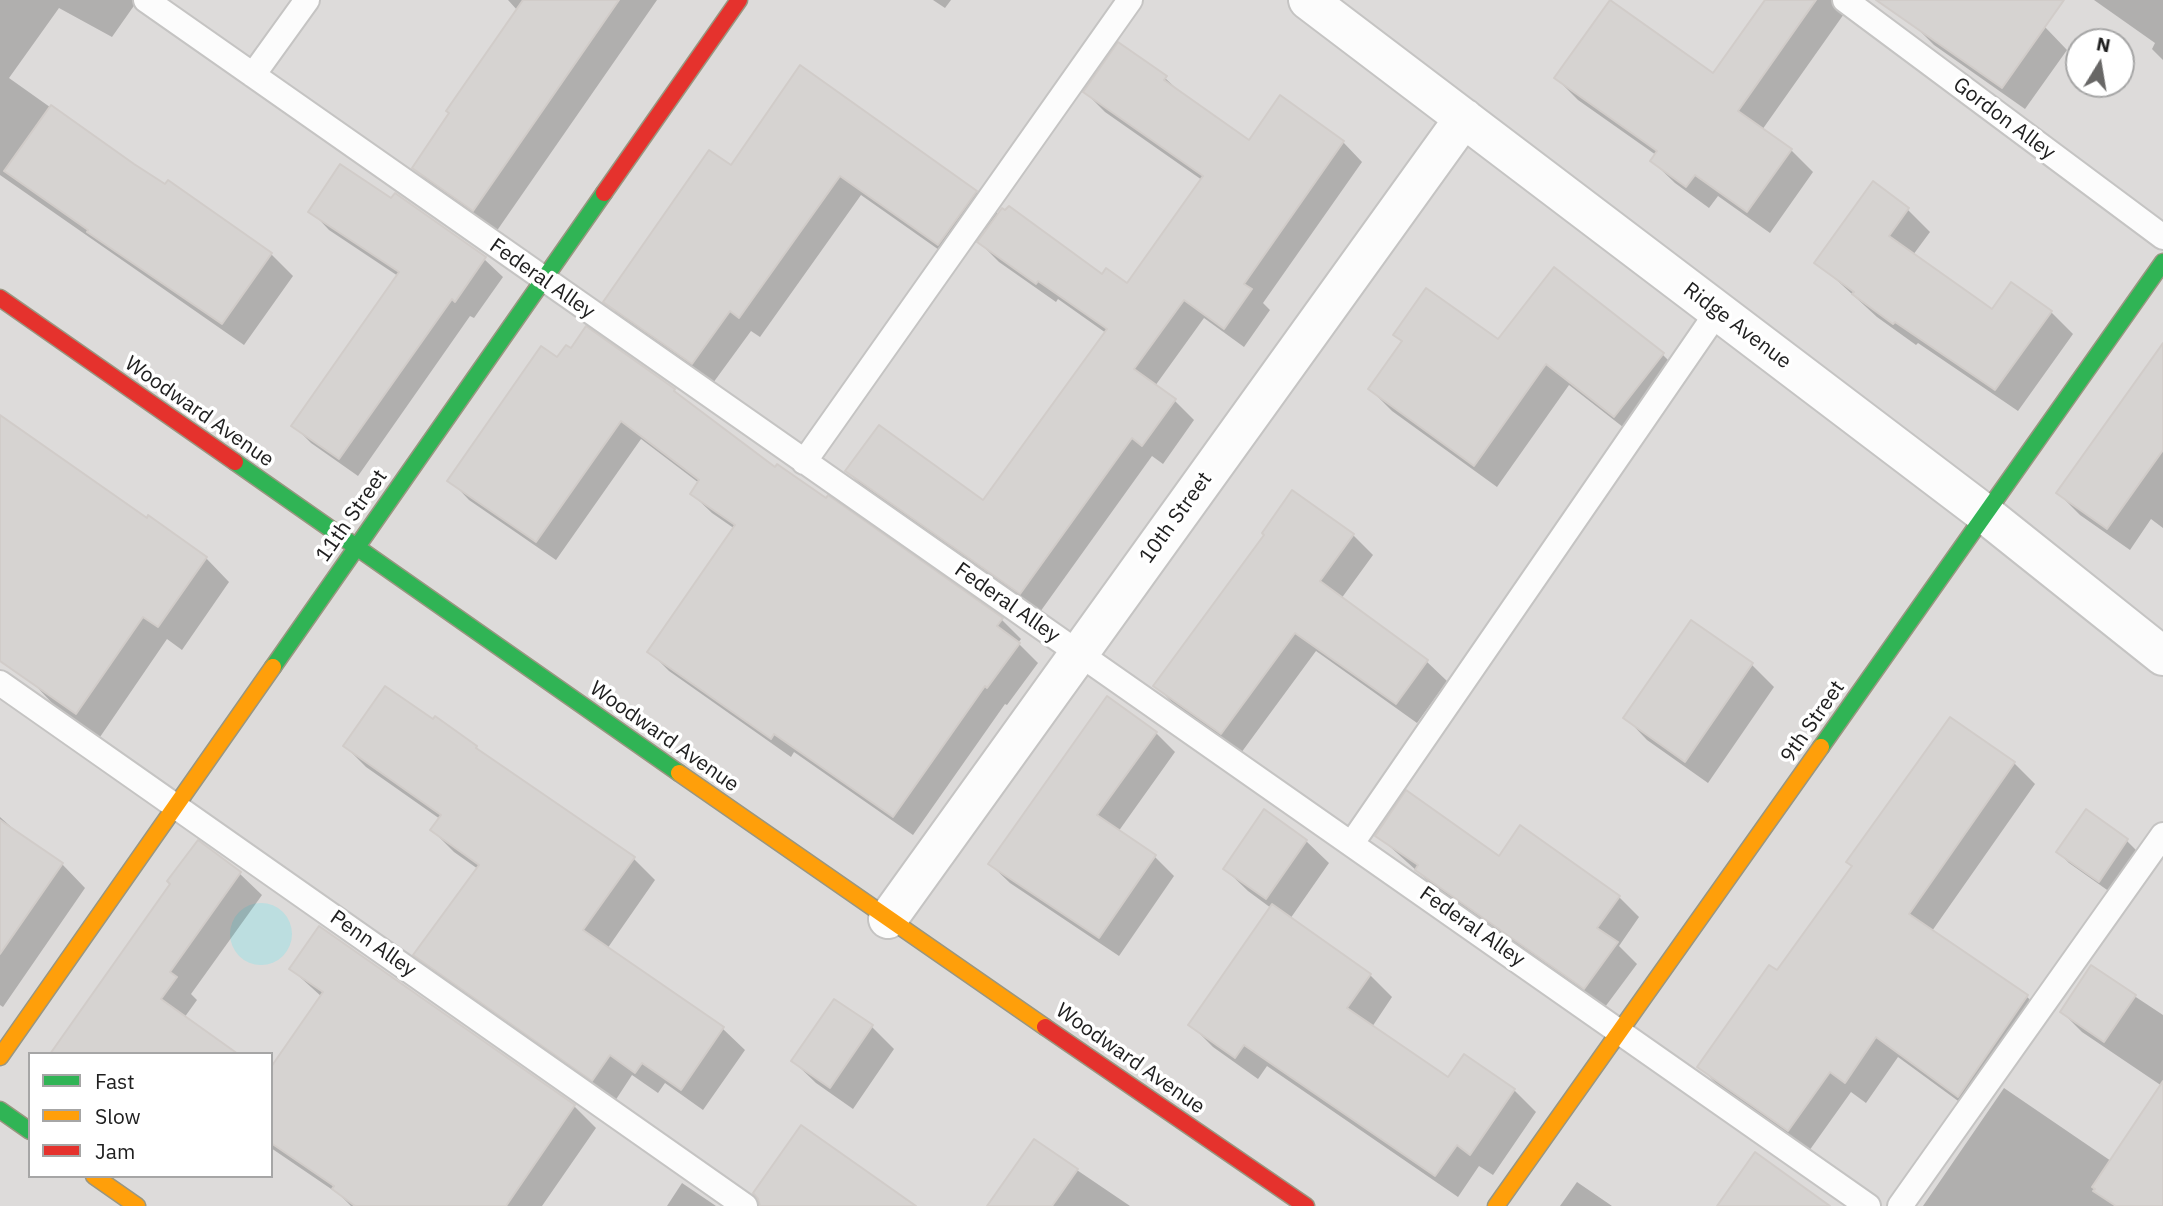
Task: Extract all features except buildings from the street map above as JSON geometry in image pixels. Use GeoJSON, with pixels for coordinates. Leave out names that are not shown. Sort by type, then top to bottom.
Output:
{"type":"FeatureCollection","features":[{"type":"Feature","properties":{"kind":"street","name":"11th Street"},"geometry":{"type":"LineString","coordinates":[[0,1057],[739,0]]}},
{"type":"Feature","properties":{"kind":"street","name":"Ridge Avenue"},"geometry":{"type":"LineString","coordinates":[[1308,0],[1985,514],[2163,656]]}},
{"type":"Feature","properties":{"kind":"street","name":"10th Street"},"geometry":{"type":"LineString","coordinates":[[888,919],[1464,118]]}},
{"type":"Feature","properties":{"kind":"street","name":"9th Street"},"geometry":{"type":"LineString","coordinates":[[1496,1206],[2163,262]]}},
{"type":"Feature","properties":{"kind":"street","name":"Woodward Avenue"},"geometry":{"type":"LineString","coordinates":[[0,298],[888,919],[1306,1206]]}},
{"type":"Feature","properties":{"kind":"street"},"geometry":{"type":"LineString","coordinates":[[0,1110],[28,1130]]}},
{"type":"Feature","properties":{"kind":"street"},"geometry":{"type":"LineString","coordinates":[[97,1178],[136,1206]]}},
{"type":"Feature","properties":{"kind":"lane","name":"Federal Alley"},"geometry":{"type":"LineString","coordinates":[[146,0],[1868,1206]]}},
{"type":"Feature","properties":{"kind":"lane"},"geometry":{"type":"LineString","coordinates":[[253,75],[307,0]]}},
{"type":"Feature","properties":{"kind":"lane"},"geometry":{"type":"LineString","coordinates":[[804,462],[1130,0]]}},
{"type":"Feature","properties":{"kind":"lane","name":"Gordon Alley"},"geometry":{"type":"LineString","coordinates":[[1845,0],[2163,237]]}},
{"type":"Feature","properties":{"kind":"lane"},"geometry":{"type":"LineString","coordinates":[[1352,844],[1718,311]]}},
{"type":"Feature","properties":{"kind":"lane","name":"Penn Alley"},"geometry":{"type":"LineString","coordinates":[[0,683],[745,1206]]}},
{"type":"Feature","properties":{"kind":"lane"},"geometry":{"type":"LineString","coordinates":[[1900,1206],[2163,835]]}},
{"type":"Feature","properties":{"kind":"shaded area"},"geometry":{"type":"Polygon","coordinates":[[[0,0],[2163,0],[2163,1206],[0,1206],[0,0]]]}},
{"type":"Feature","properties":{"kind":"water"},"geometry":{"type":"Polygon","coordinates":[[[255,903],[267,903],[283,912],[290,922],[290,946],[283,956],[267,965],[255,965],[244,960],[235,951],[230,940],[230,928],[235,917],[244,908],[255,903]]]}},
{"type":"Feature","properties":{"kind":"traffic: fast"},"geometry":{"type":"LineString","coordinates":[[273,667],[604,193]]}},
{"type":"Feature","properties":{"kind":"traffic: fast"},"geometry":{"type":"LineString","coordinates":[[1821,747],[2163,262]]}},
{"type":"Feature","properties":{"kind":"traffic: fast"},"geometry":{"type":"LineString","coordinates":[[235,462],[679,773]]}},
{"type":"Feature","properties":{"kind":"traffic: fast"},"geometry":{"type":"LineString","coordinates":[[0,1110],[28,1130]]}},
{"type":"Feature","properties":{"kind":"traffic: slow"},"geometry":{"type":"LineString","coordinates":[[0,1057],[273,667]]}},
{"type":"Feature","properties":{"kind":"traffic: slow"},"geometry":{"type":"LineString","coordinates":[[1496,1206],[1821,747]]}},
{"type":"Feature","properties":{"kind":"traffic: slow"},"geometry":{"type":"LineString","coordinates":[[679,773],[1045,1027]]}},
{"type":"Feature","properties":{"kind":"traffic: slow"},"geometry":{"type":"LineString","coordinates":[[97,1178],[137,1206]]}},
{"type":"Feature","properties":{"kind":"traffic: jam"},"geometry":{"type":"LineString","coordinates":[[604,193],[739,0]]}},
{"type":"Feature","properties":{"kind":"traffic: jam"},"geometry":{"type":"LineString","coordinates":[[0,298],[235,462]]}},
{"type":"Feature","properties":{"kind":"traffic: jam"},"geometry":{"type":"LineString","coordinates":[[1045,1027],[1306,1206]]}}]}
